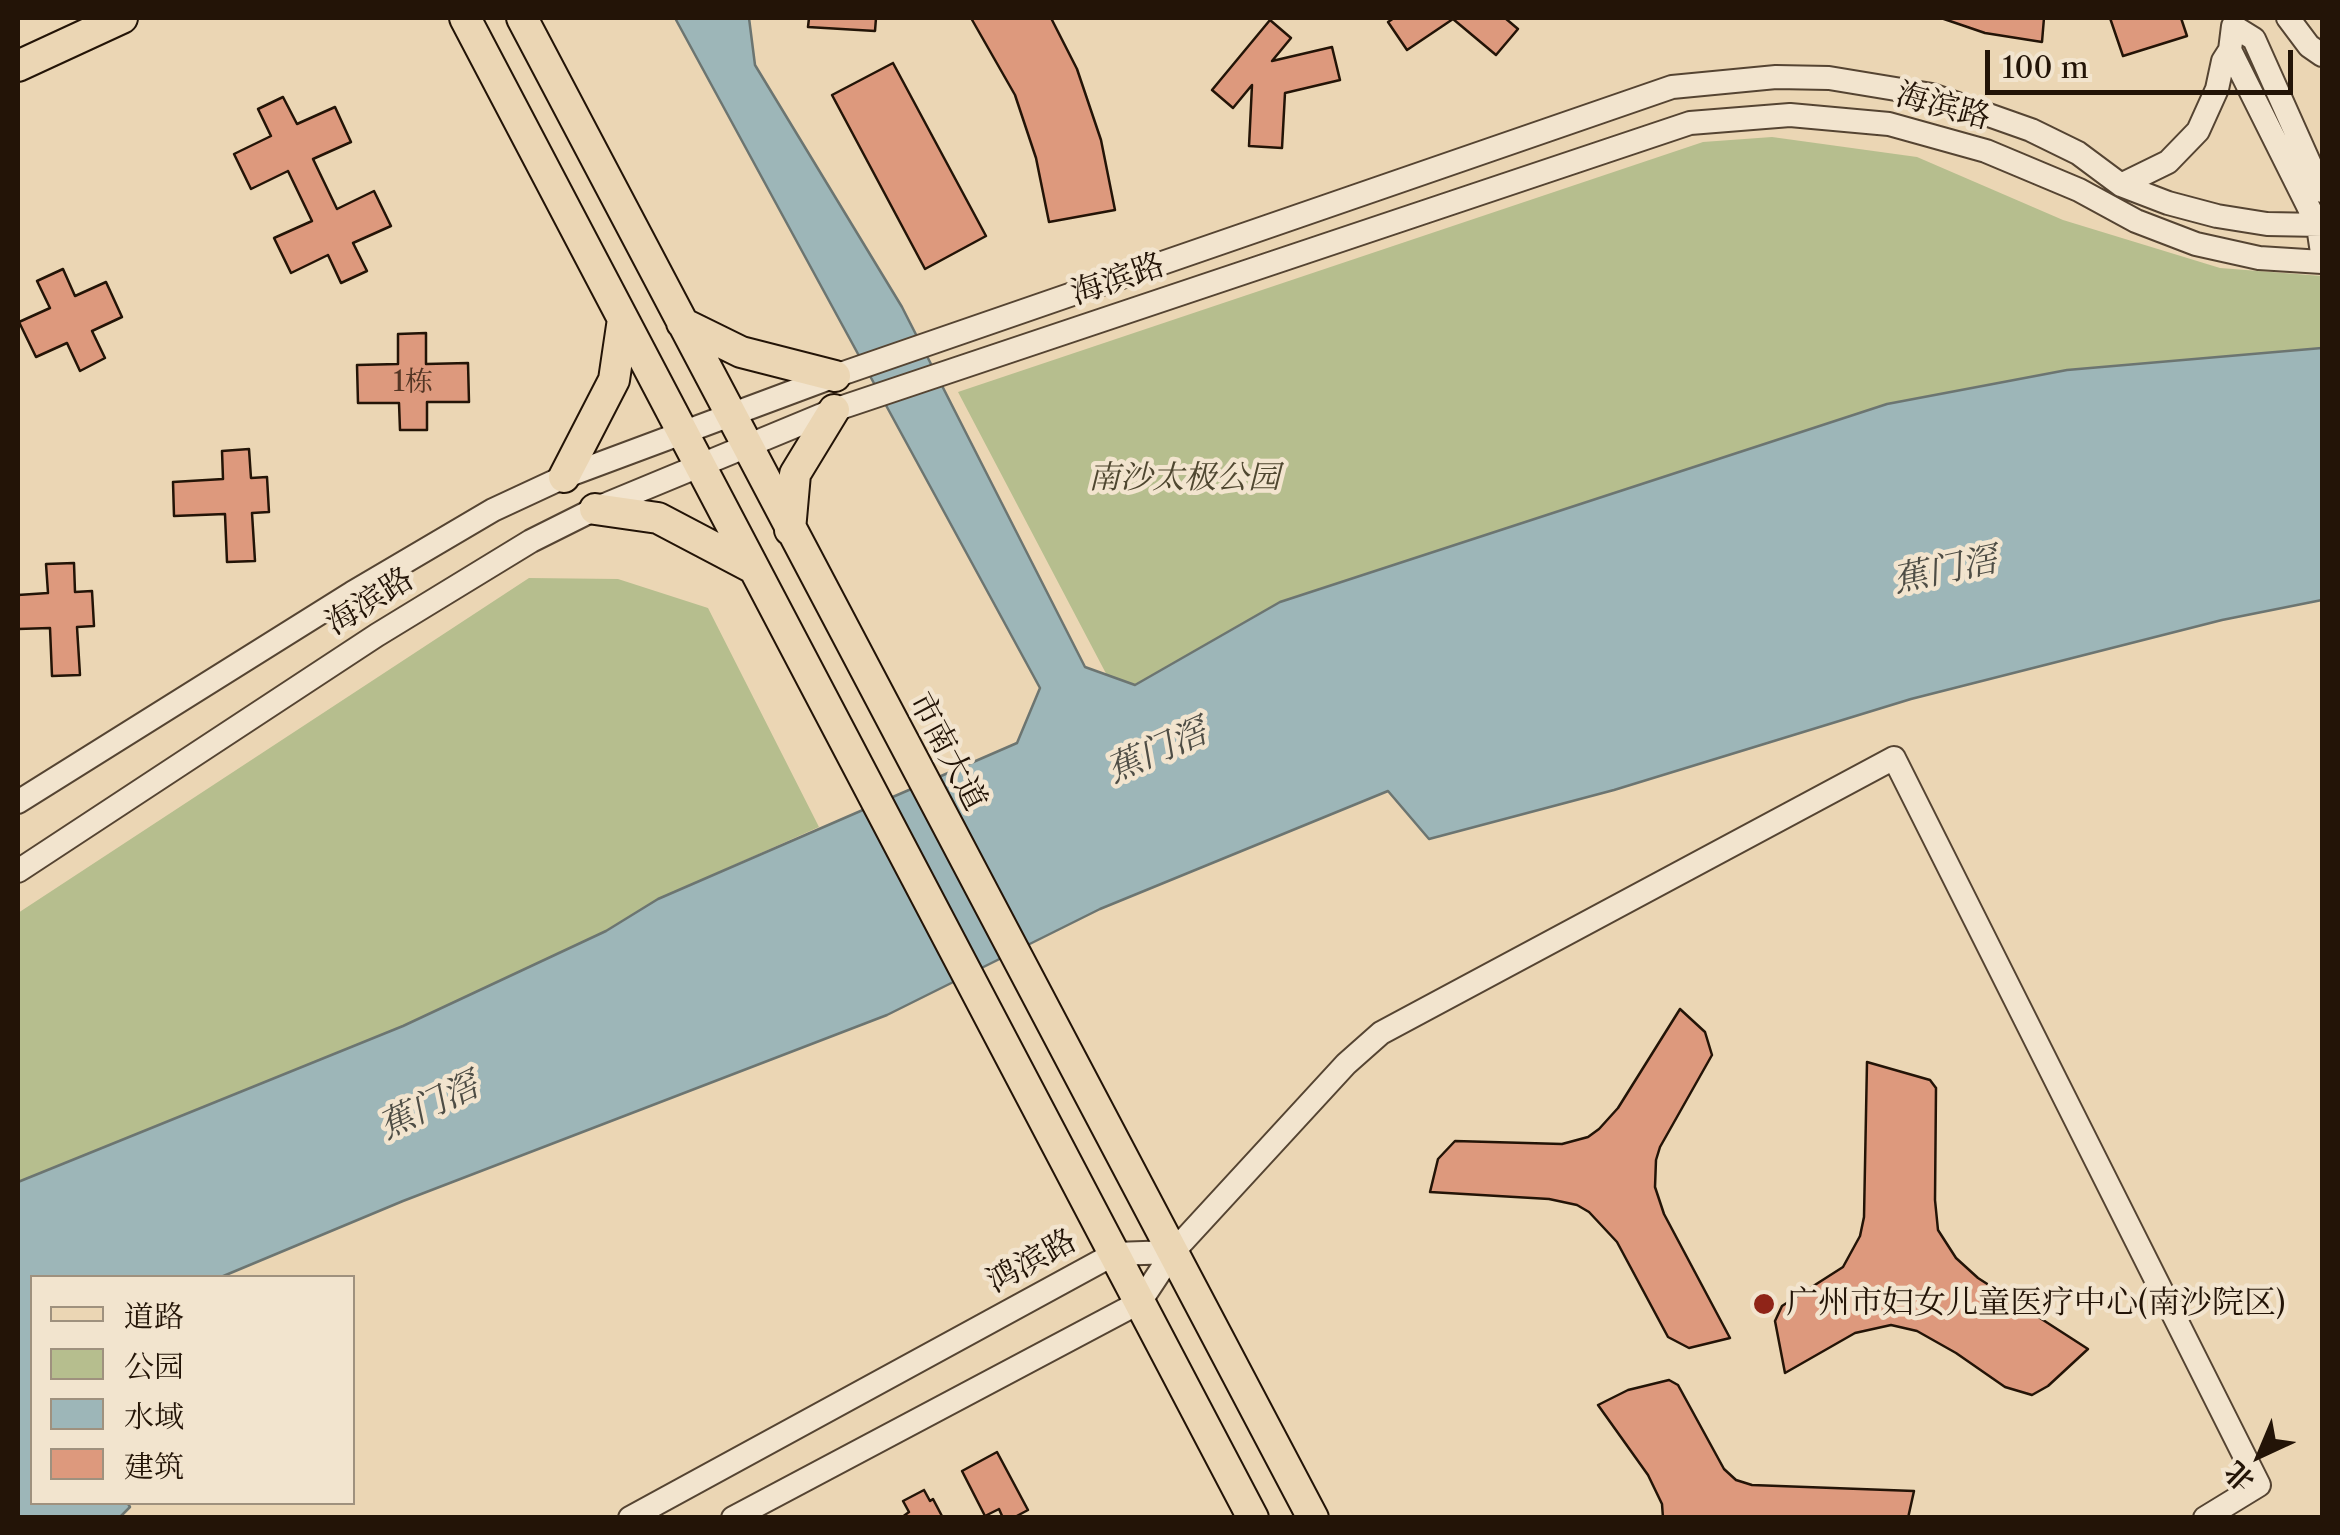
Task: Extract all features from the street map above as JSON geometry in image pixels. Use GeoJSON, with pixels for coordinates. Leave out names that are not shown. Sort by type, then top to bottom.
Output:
{"type":"FeatureCollection","features":[{"type":"Feature","properties":{"kind":"main road"},"geometry":{"type":"LineString","coordinates":[[18,66],[122,18]]}},
{"type":"Feature","properties":{"kind":"main road","name":"市南大道"},"geometry":{"type":"LineString","coordinates":[[522,18],[1313,1518]]}},
{"type":"Feature","properties":{"kind":"main road"},"geometry":{"type":"LineString","coordinates":[[463,20],[1254,1518]]}},
{"type":"Feature","properties":{"kind":"main road"},"geometry":{"type":"LineString","coordinates":[[564,477],[614,380],[623,319]]}},
{"type":"Feature","properties":{"kind":"main road"},"geometry":{"type":"LineString","coordinates":[[682,323],[742,352],[836,376]]}},
{"type":"Feature","properties":{"kind":"main road"},"geometry":{"type":"LineString","coordinates":[[790,530],[795,474],[834,410]]}},
{"type":"Feature","properties":{"kind":"main road"},"geometry":{"type":"LineString","coordinates":[[594,509],[658,518],[754,568]]}},
{"type":"Feature","properties":{"kind":"street"},"geometry":{"type":"LineString","coordinates":[[2288,18],[2308,46],[2322,55]]}},
{"type":"Feature","properties":{"kind":"street"},"geometry":{"type":"LineString","coordinates":[[2231,22],[2230,50],[2320,226],[2322,253]]}},
{"type":"Feature","properties":{"kind":"street"},"geometry":{"type":"LineString","coordinates":[[2231,22],[2254,38],[2322,191]]}},
{"type":"Feature","properties":{"kind":"street"},"geometry":{"type":"LineString","coordinates":[[2121,185],[2168,162],[2198,131],[2230,50]]}},
{"type":"Feature","properties":{"kind":"street","name":"海滨路"},"geometry":{"type":"LineString","coordinates":[[18,802],[352,592],[493,510],[564,477],[836,376],[1672,88],[1724,80],[1829,78],[1932,95],[2031,130],[2078,153],[2121,185],[2168,203],[2267,224],[2320,226]]}},
{"type":"Feature","properties":{"kind":"street","name":"海滨路"},"geometry":{"type":"LineString","coordinates":[[18,870],[377,635],[532,541],[594,509],[834,410],[1690,123],[1740,117],[1840,118],[1938,135],[2048,176],[2136,221],[2196,244],[2260,258],[2322,262]]}},
{"type":"Feature","properties":{"kind":"street"},"geometry":{"type":"LineString","coordinates":[[733,1518],[1140,1302],[1173,1252],[1346,1064],[1380,1033],[1894,758],[2259,1485],[2205,1518]]}},
{"type":"Feature","properties":{"kind":"street","name":"鸿滨路"},"geometry":{"type":"LineString","coordinates":[[630,1518],[1114,1254],[1173,1252]]}},
{"type":"Feature","properties":{"kind":"green space","name":"南沙太极公园"},"geometry":{"type":"Polygon","coordinates":[[[1772,137],[1917,157],[2063,220],[2220,268],[2322,276],[2322,348],[2067,370],[1887,404],[1280,602],[1135,686],[1111,683],[958,392],[1703,142],[1772,137]]]}},
{"type":"Feature","properties":{"kind":"green space"},"geometry":{"type":"Polygon","coordinates":[[[529,578],[618,579],[708,608],[819,827],[658,899],[606,931],[403,1026],[18,1182],[18,913],[529,578]]]}},
{"type":"Feature","properties":{"kind":"water","name":"蕉门滘"},"geometry":{"type":"Polygon","coordinates":[[[675,18],[749,18],[755,65],[902,307],[1085,667],[1135,685],[1280,602],[1887,404],[2067,370],[2322,348],[2322,600],[2222,620],[1911,699],[1614,790],[1429,839],[1388,791],[1100,909],[887,1015],[403,1201],[226,1275],[30,1275],[30,1505],[130,1507],[120,1517],[18,1518],[18,1182],[403,1026],[606,931],[658,899],[1017,743],[1040,688],[675,18]]]}},
{"type":"Feature","properties":{"kind":"building"},"geometry":{"type":"Polygon","coordinates":[[[809,18],[876,18],[875,31],[808,27],[809,18]]]}},
{"type":"Feature","properties":{"kind":"building"},"geometry":{"type":"Polygon","coordinates":[[[971,18],[1051,18],[1077,69],[1101,140],[1115,210],[1049,222],[1036,158],[1015,95],[971,18]]]}},
{"type":"Feature","properties":{"kind":"building"},"geometry":{"type":"Polygon","coordinates":[[[1394,18],[1505,18],[1518,29],[1496,55],[1453,19],[1407,50],[1388,22],[1394,18]]]}},
{"type":"Feature","properties":{"kind":"building"},"geometry":{"type":"Polygon","coordinates":[[[1941,18],[2044,18],[2042,42],[1985,33],[1941,18]]]}},
{"type":"Feature","properties":{"kind":"building"},"geometry":{"type":"Polygon","coordinates":[[[2110,18],[2181,18],[2187,36],[2123,56],[2110,18]]]}},
{"type":"Feature","properties":{"kind":"building"},"geometry":{"type":"Polygon","coordinates":[[[1270,20],[1291,38],[1272,61],[1332,47],[1340,80],[1285,93],[1282,148],[1249,146],[1252,85],[1233,108],[1212,90],[1270,20]]]}},
{"type":"Feature","properties":{"kind":"building"},"geometry":{"type":"Polygon","coordinates":[[[893,63],[986,236],[925,269],[832,95],[893,63]]]}},
{"type":"Feature","properties":{"kind":"building"},"geometry":{"type":"Polygon","coordinates":[[[283,97],[297,124],[335,107],[351,142],[313,159],[337,209],[374,191],[391,226],[353,243],[367,271],[341,283],[328,255],[291,273],[274,238],[312,221],[288,171],[251,189],[234,154],[271,136],[258,109],[283,97]]]}},
{"type":"Feature","properties":{"kind":"building"},"geometry":{"type":"Polygon","coordinates":[[[63,269],[75,296],[106,282],[122,317],[92,331],[105,358],[80,371],[67,343],[36,357],[19,322],[50,308],[37,281],[63,269]]]}},
{"type":"Feature","properties":{"kind":"building"},"geometry":{"type":"Polygon","coordinates":[[[426,333],[426,364],[468,363],[469,402],[427,402],[427,430],[400,430],[399,403],[358,403],[357,365],[398,364],[398,334],[426,333]]]}},
{"type":"Feature","properties":{"kind":"building"},"geometry":{"type":"Polygon","coordinates":[[[249,449],[251,478],[267,477],[269,512],[252,513],[255,561],[227,562],[225,514],[174,516],[173,482],[223,479],[222,451],[249,449]]]}},
{"type":"Feature","properties":{"kind":"building"},"geometry":{"type":"Polygon","coordinates":[[[74,563],[75,592],[92,591],[94,626],[77,627],[80,675],[52,676],[50,628],[18,629],[18,595],[48,593],[46,564],[74,563]]]}},
{"type":"Feature","properties":{"kind":"building"},"geometry":{"type":"Polygon","coordinates":[[[1680,1009],[1705,1032],[1712,1055],[1660,1147],[1655,1187],[1664,1214],[1730,1338],[1689,1348],[1668,1337],[1617,1242],[1589,1212],[1549,1199],[1430,1192],[1438,1159],[1455,1141],[1562,1144],[1588,1137],[1599,1129],[1618,1108],[1680,1009]]]}},
{"type":"Feature","properties":{"kind":"building"},"geometry":{"type":"Polygon","coordinates":[[[1867,1062],[1930,1080],[1936,1088],[1938,1230],[1956,1258],[1978,1278],[2088,1349],[2048,1386],[2032,1395],[2005,1387],[1917,1331],[1891,1325],[1855,1333],[1785,1373],[1775,1321],[1782,1306],[1843,1267],[1860,1236],[1864,1217],[1867,1062]]]}},
{"type":"Feature","properties":{"kind":"building"},"geometry":{"type":"Polygon","coordinates":[[[1669,1380],[1678,1385],[1724,1469],[1736,1480],[1752,1485],[1914,1491],[1908,1518],[1663,1518],[1662,1504],[1648,1475],[1598,1405],[1628,1390],[1669,1380]]]}},
{"type":"Feature","properties":{"kind":"building"},"geometry":{"type":"Polygon","coordinates":[[[997,1452],[1028,1510],[1013,1518],[1003,1518],[999,1509],[985,1516],[962,1471],[997,1452]]]}},
{"type":"Feature","properties":{"kind":"building"},"geometry":{"type":"Polygon","coordinates":[[[924,1490],[943,1518],[901,1518],[909,1512],[903,1501],[924,1490]]]}},
{"type":"Feature","properties":{"kind":"place","name":"广州市妇女儿童医疗中心(南沙院区)"},"geometry":{"type":"Point","coordinates":[1764,1304]}}]}
